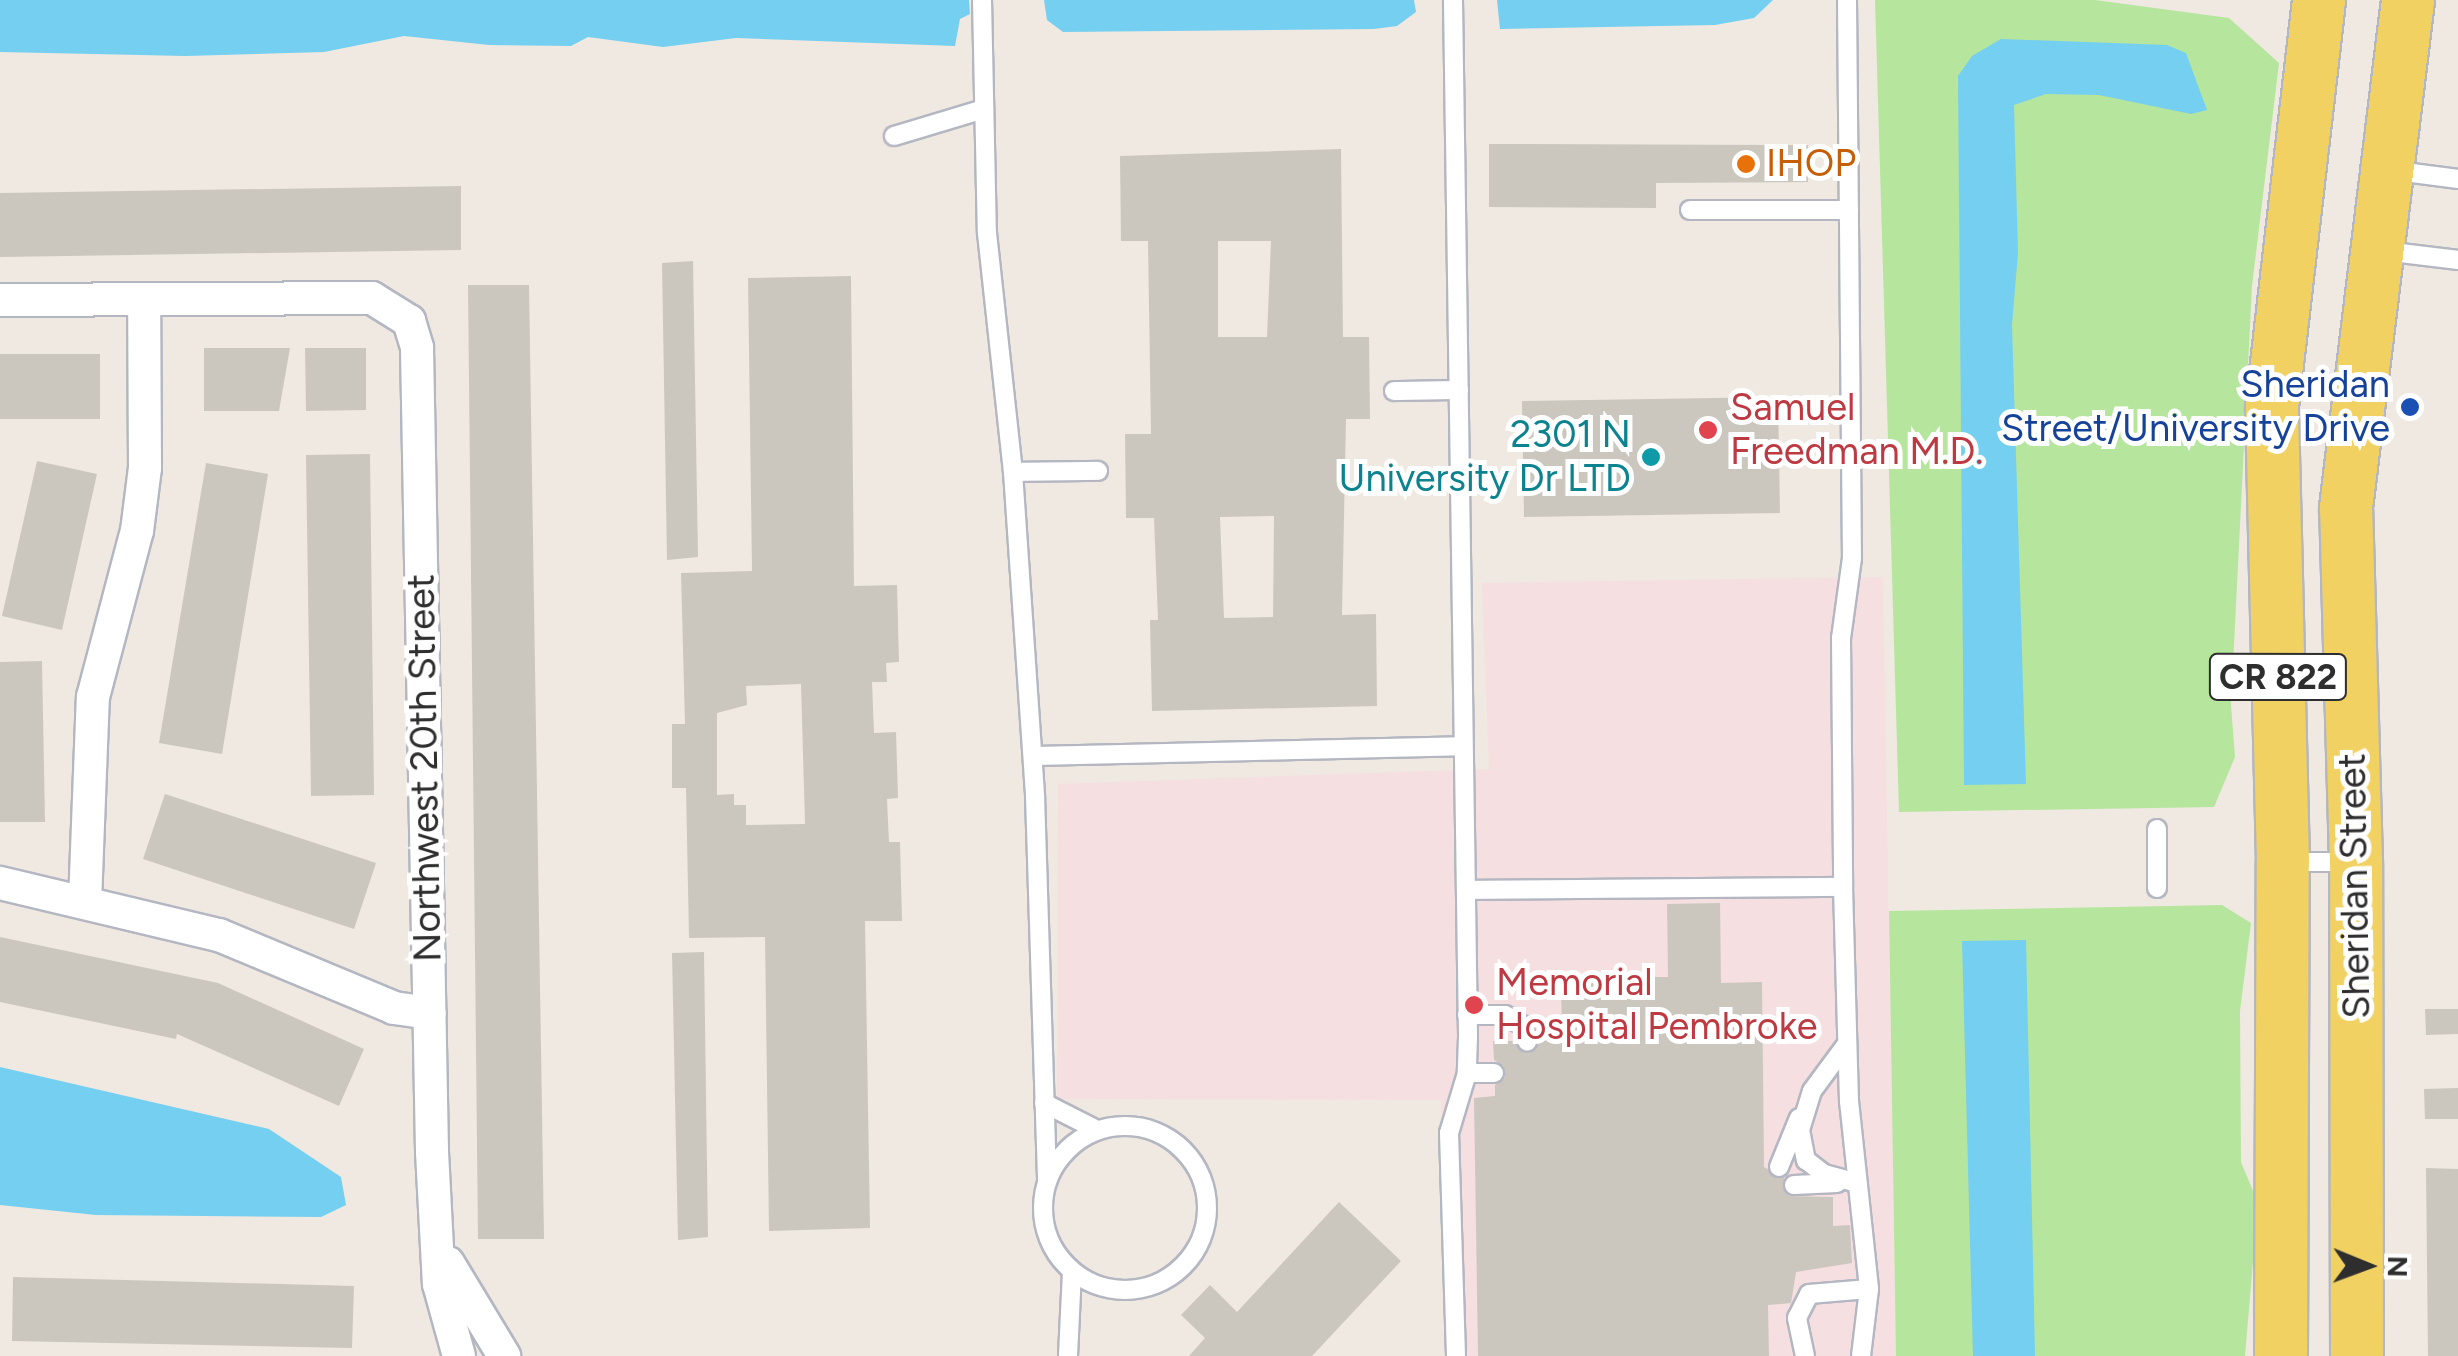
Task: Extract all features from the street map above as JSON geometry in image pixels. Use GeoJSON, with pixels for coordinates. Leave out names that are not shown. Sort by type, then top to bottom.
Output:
{"type":"FeatureCollection","features":[{"type":"Feature","properties":{"kind":"main road","name":"Sheridan Street"},"geometry":{"type":"LineString","coordinates":[[2280,1356],[2282,862],[2272,407],[2319,0]]}},
{"type":"Feature","properties":{"kind":"main road","name":"Sheridan Street"},"geometry":{"type":"LineString","coordinates":[[2357,1356],[2356,862],[2346,508],[2374,250],[2408,0]]}},
{"type":"Feature","properties":{"kind":"street","name":"Northwest 20th Street"},"geometry":{"type":"LineString","coordinates":[[144,299],[372,298],[390,305],[409,321],[418,348],[439,1284],[458,1356]]}},
{"type":"Feature","properties":{"kind":"street"},"geometry":{"type":"LineString","coordinates":[[0,300],[144,299],[145,468],[138,531],[93,697],[85,902]]}},
{"type":"Feature","properties":{"kind":"street"},"geometry":{"type":"LineString","coordinates":[[0,883],[218,935],[394,1008],[430,1013]]}},
{"type":"Feature","properties":{"kind":"street","name":"Northwest 20th Street"},"geometry":{"type":"LineString","coordinates":[[438,1241],[462,1294],[504,1356]]}},
{"type":"Feature","properties":{"kind":"lane"},"geometry":{"type":"LineString","coordinates":[[982,0],[987,233],[1013,472],[1033,756],[1044,1103],[1047,1181],[1044,1226],[1072,1272],[1095,1286],[1148,1288],[1172,1277],[1203,1234],[1202,1181],[1180,1147],[1142,1128],[1097,1130],[1044,1103]]}},
{"type":"Feature","properties":{"kind":"lane"},"geometry":{"type":"LineString","coordinates":[[1454,0],[1468,1015],[1467,1073],[1450,1133],[1456,1356]]}},
{"type":"Feature","properties":{"kind":"lane"},"geometry":{"type":"LineString","coordinates":[[1847,0],[1852,558],[1842,638],[1844,887],[1846,1045],[1869,1289],[1861,1356]]}},
{"type":"Feature","properties":{"kind":"lane"},"geometry":{"type":"LineString","coordinates":[[894,136],[984,109]]}},
{"type":"Feature","properties":{"kind":"lane"},"geometry":{"type":"LineString","coordinates":[[2384,170],[2458,180]]}},
{"type":"Feature","properties":{"kind":"lane"},"geometry":{"type":"LineString","coordinates":[[1690,210],[1849,210]]}},
{"type":"Feature","properties":{"kind":"lane"},"geometry":{"type":"LineString","coordinates":[[2374,250],[2458,260]]}},
{"type":"Feature","properties":{"kind":"lane"},"geometry":{"type":"LineString","coordinates":[[1394,392],[1459,390]]}},
{"type":"Feature","properties":{"kind":"lane"},"geometry":{"type":"LineString","coordinates":[[1013,472],[1098,471]]}},
{"type":"Feature","properties":{"kind":"lane"},"geometry":{"type":"LineString","coordinates":[[1033,756],[1464,746]]}},
{"type":"Feature","properties":{"kind":"lane"},"geometry":{"type":"LineString","coordinates":[[2157,829],[2157,888]]}},
{"type":"Feature","properties":{"kind":"lane"},"geometry":{"type":"LineString","coordinates":[[2282,862],[2356,862]]}},
{"type":"Feature","properties":{"kind":"lane"},"geometry":{"type":"LineString","coordinates":[[1466,890],[1844,887]]}},
{"type":"Feature","properties":{"kind":"lane"},"geometry":{"type":"LineString","coordinates":[[1468,1015],[1505,1015],[1522,1026],[1527,1041]]}},
{"type":"Feature","properties":{"kind":"lane"},"geometry":{"type":"LineString","coordinates":[[1780,1167],[1803,1108],[1846,1045]]}},
{"type":"Feature","properties":{"kind":"lane"},"geometry":{"type":"LineString","coordinates":[[1467,1073],[1494,1073]]}},
{"type":"Feature","properties":{"kind":"lane"},"geometry":{"type":"LineString","coordinates":[[1803,1108],[1806,1160],[1824,1174],[1857,1183]]}},
{"type":"Feature","properties":{"kind":"lane"},"geometry":{"type":"LineString","coordinates":[[1047,1181],[1062,1155],[1097,1130]]}},
{"type":"Feature","properties":{"kind":"lane"},"geometry":{"type":"LineString","coordinates":[[1794,1184],[1857,1183]]}},
{"type":"Feature","properties":{"kind":"lane"},"geometry":{"type":"LineString","coordinates":[[1068,1356],[1072,1272]]}},
{"type":"Feature","properties":{"kind":"lane"},"geometry":{"type":"LineString","coordinates":[[1805,1356],[1797,1318],[1809,1294],[1869,1289]]}},
{"type":"Feature","properties":{"kind":"shaded area","name":"Memorial Hospital Pembroke"},"geometry":{"type":"Polygon","coordinates":[[[1883,577],[1896,1356],[1451,1356],[1441,1100],[1057,1099],[1058,784],[1489,769],[1482,583],[1883,577]]]}},
{"type":"Feature","properties":{"kind":"green space"},"geometry":{"type":"Polygon","coordinates":[[[1875,0],[2095,0],[2229,18],[2279,63],[2252,286],[2231,705],[2235,757],[2214,807],[1899,812],[1875,0]]]}},
{"type":"Feature","properties":{"kind":"green space"},"geometry":{"type":"Polygon","coordinates":[[[2222,905],[2251,923],[2240,1011],[2241,1162],[2258,1203],[2245,1356],[1896,1356],[1889,911],[2222,905]]]}},
{"type":"Feature","properties":{"kind":"water"},"geometry":{"type":"Polygon","coordinates":[[[0,0],[969,0],[970,14],[960,19],[955,46],[736,38],[663,47],[588,37],[571,46],[489,45],[404,36],[324,52],[186,56],[0,52],[0,0]]]}},
{"type":"Feature","properties":{"kind":"water"},"geometry":{"type":"Polygon","coordinates":[[[1044,0],[1414,0],[1416,12],[1397,26],[1374,29],[1063,32],[1047,20],[1044,0]]]}},
{"type":"Feature","properties":{"kind":"water"},"geometry":{"type":"Polygon","coordinates":[[[1497,0],[1773,0],[1754,18],[1715,25],[1500,29],[1497,0]]]}},
{"type":"Feature","properties":{"kind":"water"},"geometry":{"type":"Polygon","coordinates":[[[2001,39],[2167,45],[2186,53],[2207,110],[2191,114],[2099,95],[2046,94],[2014,105],[2018,253],[2012,325],[2026,784],[1964,785],[1958,76],[1972,56],[2001,39]]]}},
{"type":"Feature","properties":{"kind":"water"},"geometry":{"type":"Polygon","coordinates":[[[2026,940],[2035,1356],[1973,1356],[1962,941],[2026,940]]]}},
{"type":"Feature","properties":{"kind":"water"},"geometry":{"type":"Polygon","coordinates":[[[0,1067],[269,1129],[341,1177],[346,1205],[321,1217],[96,1215],[0,1205],[0,1067]]]}},
{"type":"Feature","properties":{"kind":"building"},"geometry":{"type":"Polygon","coordinates":[[[1489,144],[1808,145],[1808,182],[1656,183],[1656,208],[1489,207],[1489,144]]]}},
{"type":"Feature","properties":{"kind":"building"},"geometry":{"type":"Polygon","coordinates":[[[1341,149],[1343,337],[1369,337],[1370,419],[1346,419],[1342,615],[1376,614],[1377,706],[1152,711],[1150,620],[1158,620],[1154,518],[1126,518],[1125,434],[1151,434],[1148,241],[1121,241],[1120,156],[1341,149]],[[1218,241],[1218,337],[1267,337],[1271,241],[1218,241]],[[1274,516],[1220,517],[1224,618],[1273,617],[1274,516]]]}},
{"type":"Feature","properties":{"kind":"building"},"geometry":{"type":"Polygon","coordinates":[[[461,186],[461,250],[0,257],[0,193],[461,186]]]}},
{"type":"Feature","properties":{"kind":"building"},"geometry":{"type":"Polygon","coordinates":[[[693,261],[698,557],[667,560],[662,263],[693,261]]]}},
{"type":"Feature","properties":{"kind":"building"},"geometry":{"type":"Polygon","coordinates":[[[851,276],[854,586],[897,585],[899,662],[886,663],[887,682],[872,682],[874,733],[896,732],[898,798],[887,799],[889,842],[900,842],[902,921],[865,921],[870,1228],[769,1231],[765,937],[689,938],[686,788],[672,788],[672,724],[685,724],[681,573],[752,571],[748,278],[851,276]],[[801,684],[746,686],[747,705],[717,713],[717,795],[734,794],[734,805],[746,805],[746,825],[805,824],[801,684]]]}},
{"type":"Feature","properties":{"kind":"building"},"geometry":{"type":"Polygon","coordinates":[[[468,285],[529,285],[544,1239],[478,1239],[468,285]]]}},
{"type":"Feature","properties":{"kind":"building"},"geometry":{"type":"Polygon","coordinates":[[[204,348],[290,348],[279,411],[204,411],[204,348]]]}},
{"type":"Feature","properties":{"kind":"building"},"geometry":{"type":"Polygon","coordinates":[[[305,348],[366,348],[366,410],[306,411],[305,348]]]}},
{"type":"Feature","properties":{"kind":"building"},"geometry":{"type":"Polygon","coordinates":[[[0,354],[100,354],[100,419],[0,419],[0,354]]]}},
{"type":"Feature","properties":{"kind":"building","name":"2301 N University Dr LTD"},"geometry":{"type":"Polygon","coordinates":[[[1778,397],[1780,513],[1524,517],[1522,401],[1778,397]]]}},
{"type":"Feature","properties":{"kind":"building"},"geometry":{"type":"Polygon","coordinates":[[[370,454],[374,795],[311,796],[306,455],[370,454]]]}},
{"type":"Feature","properties":{"kind":"building"},"geometry":{"type":"Polygon","coordinates":[[[37,461],[97,474],[62,630],[2,616],[37,461]]]}},
{"type":"Feature","properties":{"kind":"building"},"geometry":{"type":"Polygon","coordinates":[[[206,463],[268,474],[222,754],[159,743],[206,463]]]}},
{"type":"Feature","properties":{"kind":"building"},"geometry":{"type":"Polygon","coordinates":[[[42,661],[45,822],[0,822],[0,662],[42,661]]]}},
{"type":"Feature","properties":{"kind":"building"},"geometry":{"type":"Polygon","coordinates":[[[165,794],[376,863],[354,929],[143,859],[165,794]]]}},
{"type":"Feature","properties":{"kind":"building","name":"Memorial Hospital Pembroke"},"geometry":{"type":"Polygon","coordinates":[[[1720,903],[1721,983],[1762,982],[1764,1167],[1784,1178],[1789,1196],[1833,1197],[1833,1226],[1850,1225],[1852,1263],[1796,1272],[1791,1303],[1768,1305],[1769,1356],[1478,1356],[1474,1098],[1495,1096],[1495,1085],[1505,1078],[1504,1066],[1494,1060],[1493,1041],[1514,1041],[1529,1053],[1539,1040],[1563,1040],[1561,997],[1591,998],[1590,977],[1668,977],[1667,904],[1720,903]]]}},
{"type":"Feature","properties":{"kind":"building"},"geometry":{"type":"Polygon","coordinates":[[[0,937],[218,983],[364,1049],[339,1106],[177,1034],[176,1039],[0,1002],[0,937]]]}},
{"type":"Feature","properties":{"kind":"building"},"geometry":{"type":"Polygon","coordinates":[[[704,952],[708,1237],[678,1240],[672,953],[704,952]]]}},
{"type":"Feature","properties":{"kind":"building"},"geometry":{"type":"Polygon","coordinates":[[[2425,1009],[2458,1009],[2458,1034],[2426,1035],[2425,1009]]]}},
{"type":"Feature","properties":{"kind":"building"},"geometry":{"type":"Polygon","coordinates":[[[2458,1088],[2458,1119],[2425,1119],[2424,1089],[2458,1088]]]}},
{"type":"Feature","properties":{"kind":"building"},"geometry":{"type":"Polygon","coordinates":[[[2426,1168],[2458,1169],[2458,1356],[2428,1356],[2426,1168]]]}},
{"type":"Feature","properties":{"kind":"building"},"geometry":{"type":"Polygon","coordinates":[[[1339,1202],[1401,1261],[1312,1356],[1189,1356],[1205,1338],[1181,1315],[1210,1285],[1237,1312],[1339,1202]]]}},
{"type":"Feature","properties":{"kind":"building"},"geometry":{"type":"Polygon","coordinates":[[[13,1277],[354,1286],[352,1348],[12,1341],[13,1277]]]}},
{"type":"Feature","properties":{"kind":"place","name":"IHOP"},"geometry":{"type":"Point","coordinates":[1746,164]}},
{"type":"Feature","properties":{"kind":"place","name":"Sheridan Street/University Drive"},"geometry":{"type":"Point","coordinates":[2410,407]}},
{"type":"Feature","properties":{"kind":"place","name":"Samuel Freedman M.D."},"geometry":{"type":"Point","coordinates":[1708,430]}},
{"type":"Feature","properties":{"kind":"place","name":"2301 N University Dr LTD"},"geometry":{"type":"Point","coordinates":[1651,457]}},
{"type":"Feature","properties":{"kind":"place","name":"Memorial Hospital Pembroke"},"geometry":{"type":"Point","coordinates":[1474,1005]}}]}
